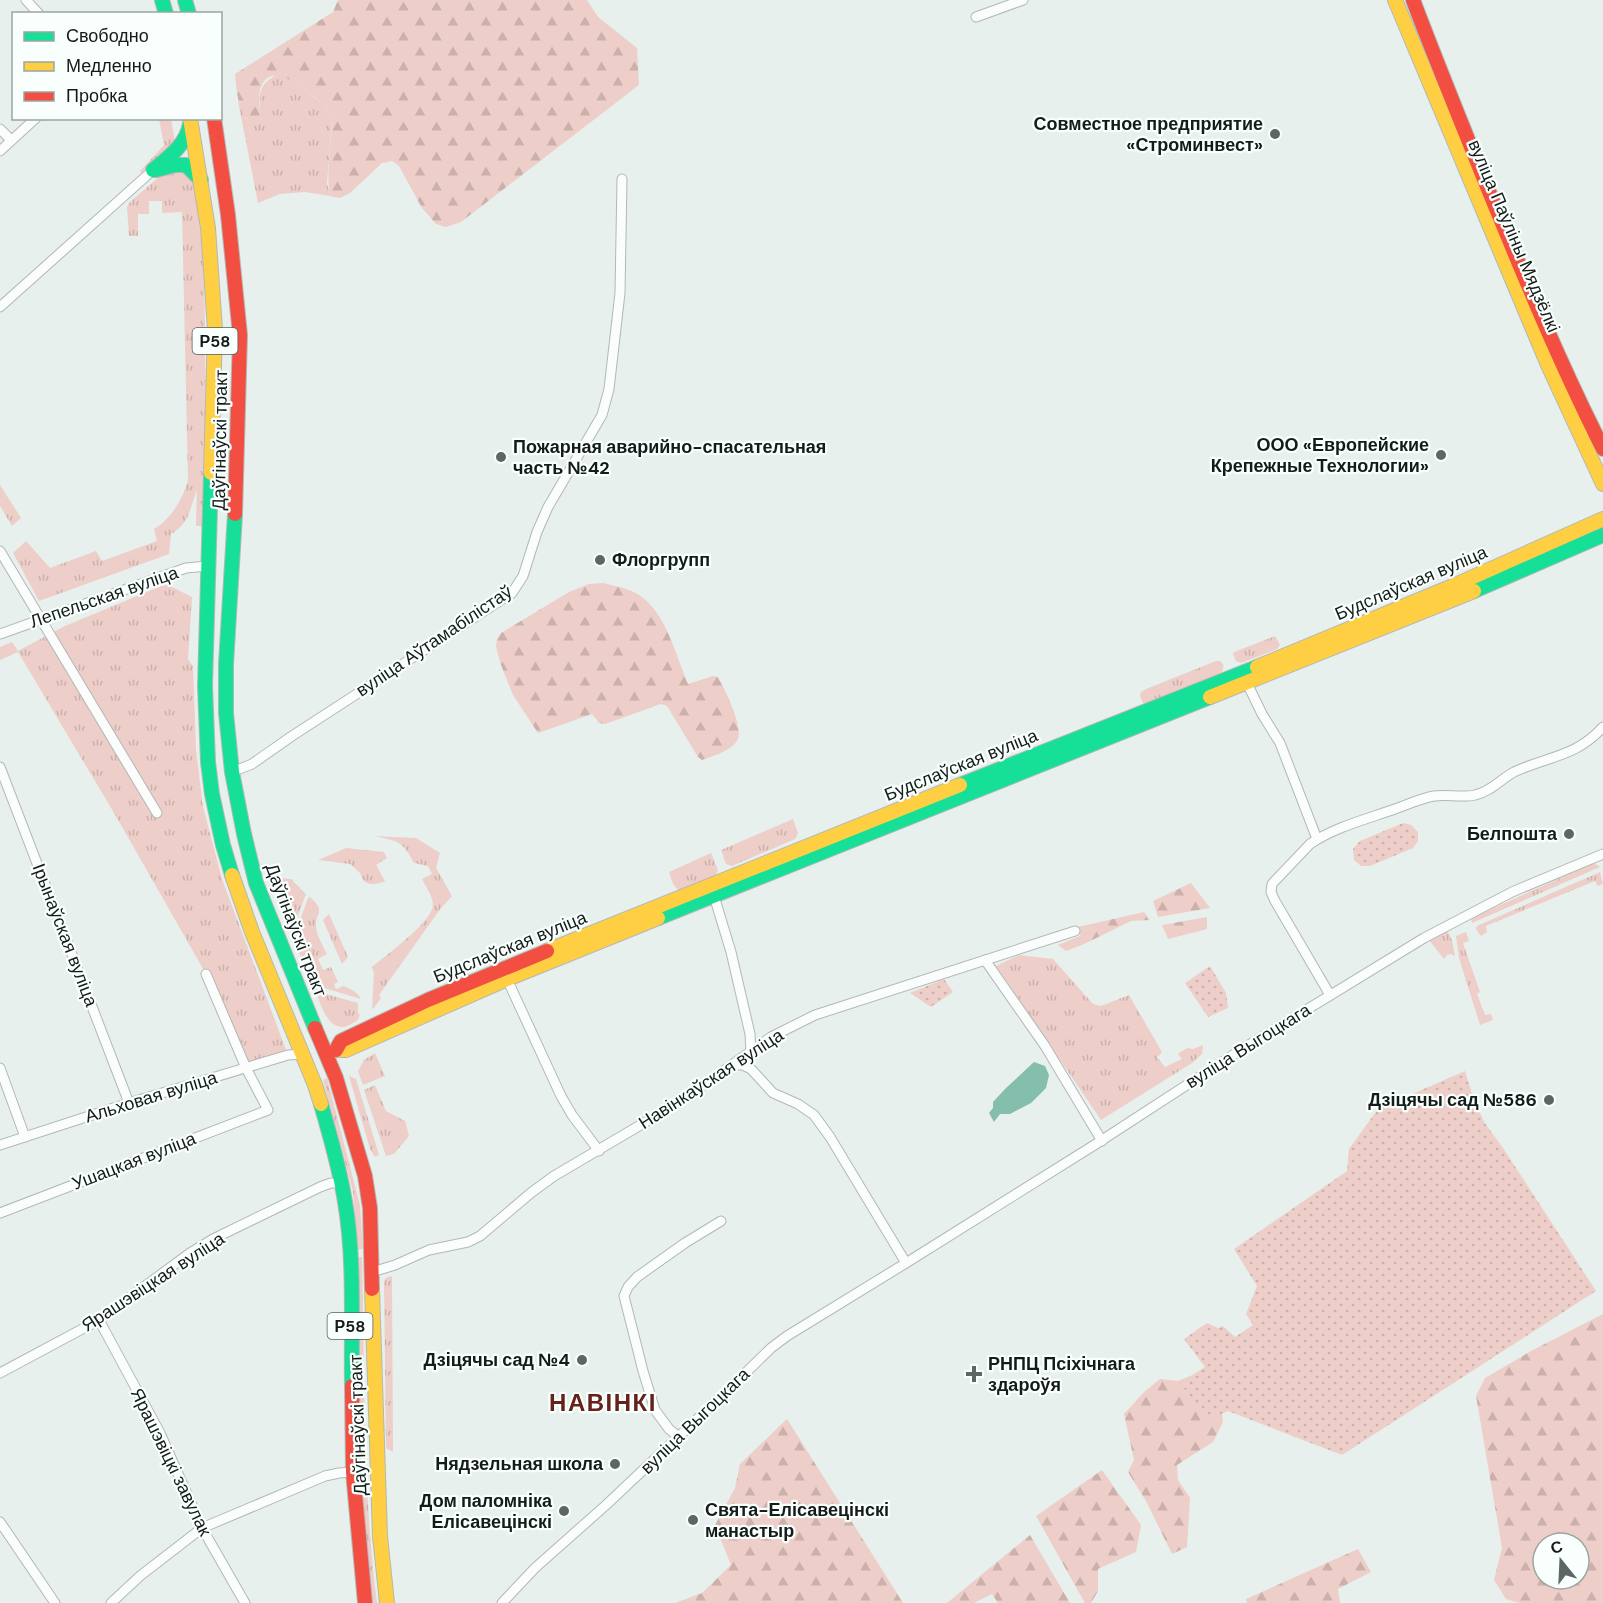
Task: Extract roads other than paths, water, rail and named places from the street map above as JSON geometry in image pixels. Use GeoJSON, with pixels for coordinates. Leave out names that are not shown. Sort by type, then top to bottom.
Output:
{"type":"FeatureCollection","features":[{"type":"Feature","properties":{"kind":"main road","name":"вуліца Паўліны Мядзёлкі"},"geometry":{"type":"LineString","coordinates":[[1395,0],[1548,365],[1603,484]]}},
{"type":"Feature","properties":{"kind":"main road","name":"вуліца Паўліны Мядзёлкі"},"geometry":{"type":"LineString","coordinates":[[1413,0],[1559,359],[1603,449]]}},
{"type":"Feature","properties":{"kind":"main road"},"geometry":{"type":"LineString","coordinates":[[153,170],[179,147],[188,135],[190,120]]}},
{"type":"Feature","properties":{"kind":"main road","name":"Даўгінаўскі тракт"},"geometry":{"type":"LineString","coordinates":[[190,120],[208,228],[215,330],[205,686],[208,762],[212,794],[234,882],[319,1096],[342,1183],[350,1253],[353,1472],[365,1603]]}},
{"type":"Feature","properties":{"kind":"main road","name":"Даўгінаўскі тракт"},"geometry":{"type":"LineString","coordinates":[[214,120],[228,215],[240,335],[235,534],[226,684],[226,713],[232,772],[256,883],[331,1051],[336,1078],[365,1176],[370,1208],[380,1536],[387,1603]]}},
{"type":"Feature","properties":{"kind":"main road"},"geometry":{"type":"LineString","coordinates":[[153,170],[186,165],[201,180]]}},
{"type":"Feature","properties":{"kind":"main road","name":"Будслаўская вуліца"},"geometry":{"type":"LineString","coordinates":[[331,1051],[341,1041],[452,990],[1235,676],[1453,586],[1603,519]]}},
{"type":"Feature","properties":{"kind":"main road","name":"Будслаўская вуліца"},"geometry":{"type":"LineString","coordinates":[[331,1051],[346,1050],[507,979],[1474,591],[1603,535]]}},
{"type":"Feature","properties":{"kind":"main road"},"geometry":{"type":"LineString","coordinates":[[208,566],[233,565]]}},
{"type":"Feature","properties":{"kind":"main road"},"geometry":{"type":"LineString","coordinates":[[252,932],[274,923]]}},
{"type":"Feature","properties":{"kind":"main road"},"geometry":{"type":"LineString","coordinates":[[303,1054],[331,1051]]}},
{"type":"Feature","properties":{"kind":"street"},"geometry":{"type":"LineString","coordinates":[[26,0],[37,12]]}},
{"type":"Feature","properties":{"kind":"street"},"geometry":{"type":"LineString","coordinates":[[976,17],[1023,0]]}},
{"type":"Feature","properties":{"kind":"street"},"geometry":{"type":"LineString","coordinates":[[0,151],[34,120]]}},
{"type":"Feature","properties":{"kind":"street"},"geometry":{"type":"LineString","coordinates":[[0,129],[11,140]]}},
{"type":"Feature","properties":{"kind":"street"},"geometry":{"type":"LineString","coordinates":[[0,307],[153,170]]}},
{"type":"Feature","properties":{"kind":"street","name":"вуліца Аўтамабілістаў"},"geometry":{"type":"LineString","coordinates":[[232,772],[252,764],[512,593],[523,576],[537,532],[548,507],[602,416],[606,401],[620,293],[622,179]]}},
{"type":"Feature","properties":{"kind":"street"},"geometry":{"type":"LineString","coordinates":[[0,550],[157,813]]}},
{"type":"Feature","properties":{"kind":"street","name":"Лепельская вуліца"},"geometry":{"type":"LineString","coordinates":[[0,634],[186,568],[208,566]]}},
{"type":"Feature","properties":{"kind":"street"},"geometry":{"type":"LineString","coordinates":[[1247,682],[1262,714],[1280,743],[1317,839]]}},
{"type":"Feature","properties":{"kind":"street"},"geometry":{"type":"LineString","coordinates":[[1330,995],[1271,892],[1272,884],[1310,844],[1342,829],[1431,796],[1448,794],[1473,796],[1482,793],[1516,771],[1575,750],[1593,738],[1603,727]]}},
{"type":"Feature","properties":{"kind":"street","name":"Ірынаўская вуліца"},"geometry":{"type":"LineString","coordinates":[[0,767],[129,1103]]}},
{"type":"Feature","properties":{"kind":"street","name":"вуліца Выгоцкага"},"geometry":{"type":"LineString","coordinates":[[502,1603],[535,1568],[679,1437],[771,1348],[787,1336],[1102,1141],[1239,1051],[1450,924],[1512,892],[1603,854]]}},
{"type":"Feature","properties":{"kind":"street"},"geometry":{"type":"LineString","coordinates":[[714,896],[731,952],[750,1034],[751,1069]]}},
{"type":"Feature","properties":{"kind":"street","name":"Навінкаўская вуліца"},"geometry":{"type":"LineString","coordinates":[[372,1272],[429,1250],[468,1242],[480,1236],[554,1176],[658,1114],[771,1037],[815,1015],[1075,931]]}},
{"type":"Feature","properties":{"kind":"street"},"geometry":{"type":"LineString","coordinates":[[985,960],[1045,1046],[1102,1141]]}},
{"type":"Feature","properties":{"kind":"street"},"geometry":{"type":"LineString","coordinates":[[206,975],[246,1068]]}},
{"type":"Feature","properties":{"kind":"street"},"geometry":{"type":"LineString","coordinates":[[507,979],[561,1096],[599,1151]]}},
{"type":"Feature","properties":{"kind":"street"},"geometry":{"type":"LineString","coordinates":[[750,1034],[758,1039],[771,1037]]}},
{"type":"Feature","properties":{"kind":"street","name":"Альховая вуліца"},"geometry":{"type":"LineString","coordinates":[[0,1145],[288,1055],[303,1054]]}},
{"type":"Feature","properties":{"kind":"street"},"geometry":{"type":"LineString","coordinates":[[732,1065],[743,1065],[751,1069],[773,1093],[798,1104],[814,1115],[830,1137],[906,1263]]}},
{"type":"Feature","properties":{"kind":"street"},"geometry":{"type":"LineString","coordinates":[[0,1068],[25,1137]]}},
{"type":"Feature","properties":{"kind":"street","name":"Ушацкая вуліца"},"geometry":{"type":"LineString","coordinates":[[0,1213],[268,1110],[246,1068]]}},
{"type":"Feature","properties":{"kind":"street","name":"Ярашэвіцкая вуліца"},"geometry":{"type":"LineString","coordinates":[[0,1373],[99,1320],[190,1253],[213,1239],[320,1187],[331,1183],[342,1183]]}},
{"type":"Feature","properties":{"kind":"street"},"geometry":{"type":"LineString","coordinates":[[679,1437],[669,1429],[655,1410],[624,1296],[637,1277],[721,1221]]}},
{"type":"Feature","properties":{"kind":"street","name":"Ярашэвіцкі завулак"},"geometry":{"type":"LineString","coordinates":[[99,1320],[160,1433],[202,1528],[245,1603]]}},
{"type":"Feature","properties":{"kind":"street"},"geometry":{"type":"LineString","coordinates":[[111,1603],[140,1576],[202,1528],[326,1476],[353,1472]]}},
{"type":"Feature","properties":{"kind":"street"},"geometry":{"type":"LineString","coordinates":[[0,1522],[55,1603]]}},
{"type":"Feature","properties":{"kind":"place","name":"Совместное предприятие «Строминвест»"},"geometry":{"type":"Point","coordinates":[1275,134]}},
{"type":"Feature","properties":{"kind":"place","name":"ООО «Европейские Крепежные Технологии»"},"geometry":{"type":"Point","coordinates":[1441,455]}},
{"type":"Feature","properties":{"kind":"place","name":"Пожарная аварийно-спасательная часть №42"},"geometry":{"type":"Point","coordinates":[501,457]}},
{"type":"Feature","properties":{"kind":"place","name":"Флоргрупп"},"geometry":{"type":"Point","coordinates":[600,560]}},
{"type":"Feature","properties":{"kind":"place","name":"Белпошта"},"geometry":{"type":"Point","coordinates":[1569,834]}},
{"type":"Feature","properties":{"kind":"place","name":"Дзіцячы сад №586"},"geometry":{"type":"Point","coordinates":[1549,1100]}},
{"type":"Feature","properties":{"kind":"place","name":"Дзіцячы сад №4"},"geometry":{"type":"Point","coordinates":[582,1360]}},
{"type":"Feature","properties":{"kind":"place","name":"РНПЦ Псіхічнага здароўя"},"geometry":{"type":"Point","coordinates":[974,1374]}},
{"type":"Feature","properties":{"kind":"place","name":"Нядзельная школа"},"geometry":{"type":"Point","coordinates":[615,1464]}},
{"type":"Feature","properties":{"kind":"place","name":"Дом паломніка Елісавецінскі"},"geometry":{"type":"Point","coordinates":[564,1511]}},
{"type":"Feature","properties":{"kind":"place","name":"Свята-Елісавецінскі манастыр"},"geometry":{"type":"Point","coordinates":[693,1520]}},
{"type":"Feature","properties":{"kind":"district","name":"НАВІНКІ"},"geometry":{"type":"Point","coordinates":[603,1403]}}]}
